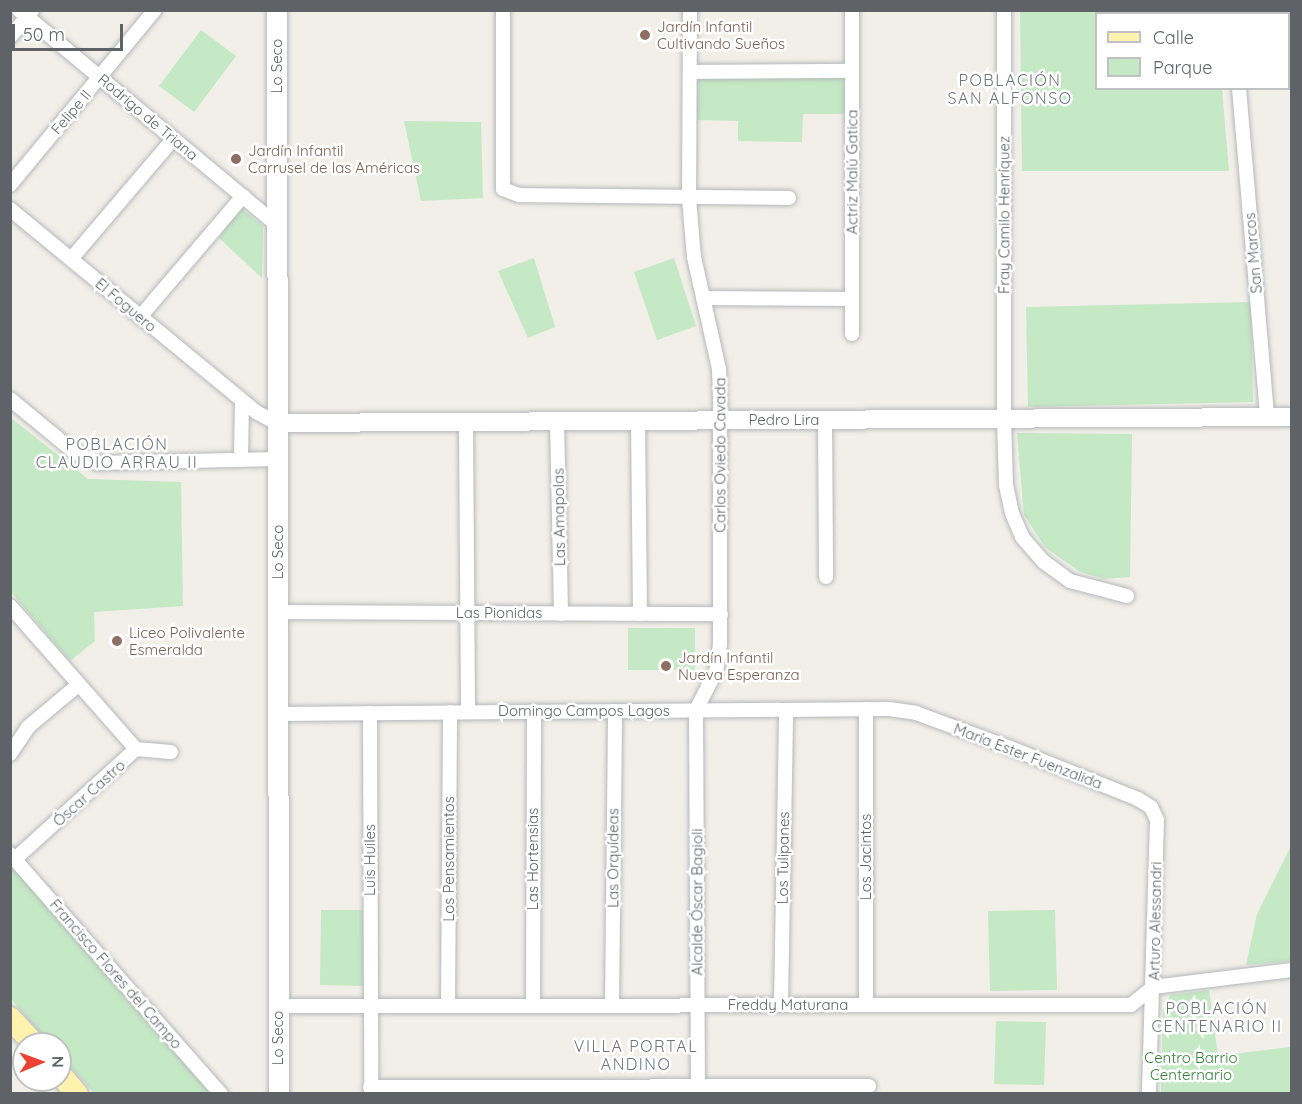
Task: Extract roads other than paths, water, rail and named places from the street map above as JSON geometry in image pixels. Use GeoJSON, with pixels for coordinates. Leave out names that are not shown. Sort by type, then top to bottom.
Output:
{"type":"FeatureCollection","features":[{"type":"Feature","properties":{"kind":"main road","name":"Lo Seco"},"geometry":{"type":"LineString","coordinates":[[277,10],[279,1094]]}},
{"type":"Feature","properties":{"kind":"main road"},"geometry":{"type":"LineString","coordinates":[[10,1018],[23,1032]]}},
{"type":"Feature","properties":{"kind":"street","name":"Felipe II"},"geometry":{"type":"LineString","coordinates":[[10,185],[154,10]]}},
{"type":"Feature","properties":{"kind":"street"},"geometry":{"type":"LineString","coordinates":[[503,10],[503,189],[519,195],[789,198]]}},
{"type":"Feature","properties":{"kind":"street","name":"Carlos Oviedo Cavada"},"geometry":{"type":"LineString","coordinates":[[690,10],[689,198],[694,257],[719,369],[720,420],[721,614],[716,671],[696,710]]}},
{"type":"Feature","properties":{"kind":"street","name":"Actriz Malú Gatica"},"geometry":{"type":"LineString","coordinates":[[852,10],[852,334]]}},
{"type":"Feature","properties":{"kind":"street","name":"Fray Camilo Henríquez"},"geometry":{"type":"LineString","coordinates":[[1004,10],[1004,419],[1006,485],[1011,513],[1022,537],[1044,562],[1070,581],[1128,596]]}},
{"type":"Feature","properties":{"kind":"street","name":"Rodrigo de Triana"},"geometry":{"type":"LineString","coordinates":[[26,13],[277,225]]}},
{"type":"Feature","properties":{"kind":"street"},"geometry":{"type":"LineString","coordinates":[[10,37],[26,13]]}},
{"type":"Feature","properties":{"kind":"street"},"geometry":{"type":"LineString","coordinates":[[691,72],[852,71]]}},
{"type":"Feature","properties":{"kind":"street","name":"San Marcos"},"geometry":{"type":"LineString","coordinates":[[1239,90],[1267,417]]}},
{"type":"Feature","properties":{"kind":"street"},"geometry":{"type":"LineString","coordinates":[[71,259],[173,139]]}},
{"type":"Feature","properties":{"kind":"street"},"geometry":{"type":"LineString","coordinates":[[140,317],[243,196]]}},
{"type":"Feature","properties":{"kind":"street","name":"El Foguero"},"geometry":{"type":"LineString","coordinates":[[10,209],[242,401],[277,423]]}},
{"type":"Feature","properties":{"kind":"street"},"geometry":{"type":"LineString","coordinates":[[704,298],[852,299]]}},
{"type":"Feature","properties":{"kind":"street"},"geometry":{"type":"LineString","coordinates":[[10,399],[73,451],[97,463],[241,458],[278,459]]}},
{"type":"Feature","properties":{"kind":"street"},"geometry":{"type":"LineString","coordinates":[[241,458],[242,401]]}},
{"type":"Feature","properties":{"kind":"street","name":"Pedro Lira"},"geometry":{"type":"LineString","coordinates":[[277,423],[1292,417]]}},
{"type":"Feature","properties":{"kind":"street"},"geometry":{"type":"LineString","coordinates":[[825,420],[826,577]]}},
{"type":"Feature","properties":{"kind":"street","name":"Las Amapolas"},"geometry":{"type":"LineString","coordinates":[[557,421],[561,614]]}},
{"type":"Feature","properties":{"kind":"street"},"geometry":{"type":"LineString","coordinates":[[638,421],[640,614]]}},
{"type":"Feature","properties":{"kind":"street"},"geometry":{"type":"LineString","coordinates":[[466,422],[468,712]]}},
{"type":"Feature","properties":{"kind":"street"},"geometry":{"type":"LineString","coordinates":[[10,606],[77,686],[136,750]]}},
{"type":"Feature","properties":{"kind":"street","name":"Las Pionidas"},"geometry":{"type":"LineString","coordinates":[[278,612],[721,614]]}},
{"type":"Feature","properties":{"kind":"street"},"geometry":{"type":"LineString","coordinates":[[10,754],[28,728],[77,686]]}},
{"type":"Feature","properties":{"kind":"street","name":"Los Jacintos"},"geometry":{"type":"LineString","coordinates":[[866,709],[866,1005]]}},
{"type":"Feature","properties":{"kind":"street","name":"Domingo Campos Lagos"},"geometry":{"type":"LineString","coordinates":[[278,714],[890,709]]}},
{"type":"Feature","properties":{"kind":"street","name":"María Ester Fuenzalida"},"geometry":{"type":"LineString","coordinates":[[890,709],[926,717],[1138,799],[1151,807],[1157,820]]}},
{"type":"Feature","properties":{"kind":"street","name":"Alcalde Óscar Bagioli"},"geometry":{"type":"LineString","coordinates":[[696,710],[698,1090]]}},
{"type":"Feature","properties":{"kind":"street","name":"Los Tulipanes"},"geometry":{"type":"LineString","coordinates":[[781,1005],[786,710]]}},
{"type":"Feature","properties":{"kind":"street","name":"Las Orquídeas"},"geometry":{"type":"LineString","coordinates":[[612,1006],[615,711]]}},
{"type":"Feature","properties":{"kind":"street","name":"Los Pensamientos"},"geometry":{"type":"LineString","coordinates":[[448,1006],[450,712]]}},
{"type":"Feature","properties":{"kind":"street","name":"Las Hortensias"},"geometry":{"type":"LineString","coordinates":[[533,1006],[534,712]]}},
{"type":"Feature","properties":{"kind":"street","name":"Luis Huiles"},"geometry":{"type":"LineString","coordinates":[[370,713],[370,1090]]}},
{"type":"Feature","properties":{"kind":"street","name":"Óscar Castro"},"geometry":{"type":"LineString","coordinates":[[13,856],[136,750],[171,752]]}},
{"type":"Feature","properties":{"kind":"street","name":"Arturo Alessandri"},"geometry":{"type":"LineString","coordinates":[[1149,1094],[1157,820]]}},
{"type":"Feature","properties":{"kind":"street","name":"Francisco Flores del Campo"},"geometry":{"type":"LineString","coordinates":[[13,856],[221,1094]]}},
{"type":"Feature","properties":{"kind":"street"},"geometry":{"type":"LineString","coordinates":[[1153,987],[1292,970]]}},
{"type":"Feature","properties":{"kind":"street","name":"Freddy Maturana"},"geometry":{"type":"LineString","coordinates":[[278,1006],[1131,1005],[1153,987]]}},
{"type":"Feature","properties":{"kind":"street"},"geometry":{"type":"LineString","coordinates":[[370,1090],[853,1090],[869,1086]]}},
{"type":"Feature","properties":{"kind":"place","name":"Jardín Infantil Cultivando Sueños"},"geometry":{"type":"Point","coordinates":[645,35]}},
{"type":"Feature","properties":{"kind":"place","name":"Jardín Infantil Carrusel de las Américas"},"geometry":{"type":"Point","coordinates":[236,159]}},
{"type":"Feature","properties":{"kind":"place","name":"Liceo Polivalente Esmeralda"},"geometry":{"type":"Point","coordinates":[117,641]}},
{"type":"Feature","properties":{"kind":"place","name":"Jardín Infantil Nueva Esperanza"},"geometry":{"type":"Point","coordinates":[666,666]}},
{"type":"Feature","properties":{"kind":"district","name":"POBLACIÓN SAN ALFONSO"},"geometry":{"type":"Point","coordinates":[1010,89]}},
{"type":"Feature","properties":{"kind":"district","name":"POBLACIÓN CLAUDIO ARRAU II"},"geometry":{"type":"Point","coordinates":[117,453]}},
{"type":"Feature","properties":{"kind":"district","name":"POBLACIÓN CENTENARIO II"},"geometry":{"type":"Point","coordinates":[1217,1017]}},
{"type":"Feature","properties":{"kind":"district","name":"VILLA PORTAL ANDINO"},"geometry":{"type":"Point","coordinates":[636,1055]}},
{"type":"Feature","properties":{"kind":"park label","name":"Centro Barrio Centernario"},"geometry":{"type":"Point","coordinates":[1191,1066]}}]}
